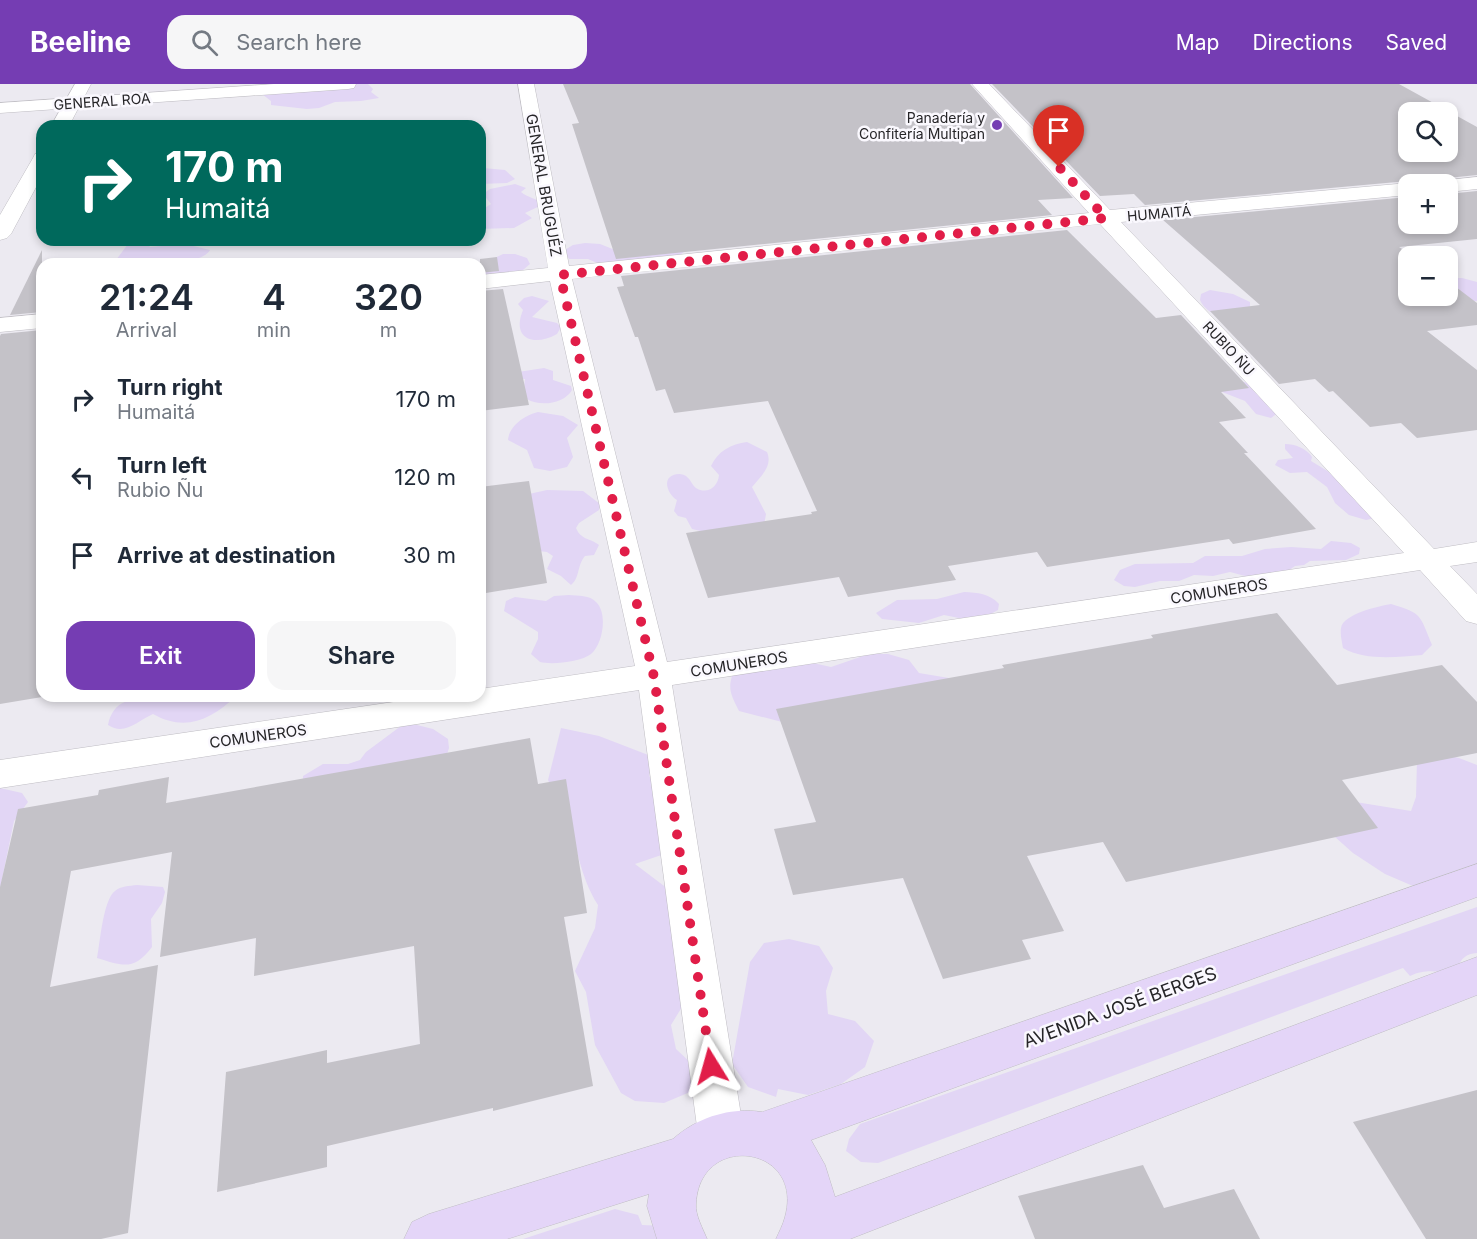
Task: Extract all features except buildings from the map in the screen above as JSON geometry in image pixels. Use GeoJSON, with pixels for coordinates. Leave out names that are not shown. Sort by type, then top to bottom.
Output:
{"type":"FeatureCollection","features":[{"type":"Feature","properties":{"kind":"main road","name":"AVENIDA JOSÉ BERGES"},"geometry":{"type":"LineString","coordinates":[[429,1239],[724,1142],[1477,880]]}},
{"type":"Feature","properties":{"kind":"main road"},"geometry":{"type":"LineString","coordinates":[[803,1236],[1477,976]]}},
{"type":"Feature","properties":{"kind":"main road"},"geometry":{"type":"LineString","coordinates":[[682,1239],[674,1219],[672,1198],[677,1177],[724,1142],[781,1143],[795,1156],[805,1173],[811,1193],[810,1212],[803,1236]]}},
{"type":"Feature","properties":{"kind":"street"},"geometry":{"type":"LineString","coordinates":[[63,120],[83,84]]}},
{"type":"Feature","properties":{"kind":"street","name":"GENERAL ROA"},"geometry":{"type":"LineString","coordinates":[[0,108],[348,84]]}},
{"type":"Feature","properties":{"kind":"street","name":"GENERAL BRUGUÉZ"},"geometry":{"type":"LineString","coordinates":[[526,84],[560,275],[654,677],[724,1142]]}},
{"type":"Feature","properties":{"kind":"street","name":"RUBIO ÑU"},"geometry":{"type":"LineString","coordinates":[[980,84],[1477,613]]}},
{"type":"Feature","properties":{"kind":"street"},"geometry":{"type":"LineString","coordinates":[[0,234],[36,169]]}},
{"type":"Feature","properties":{"kind":"street"},"geometry":{"type":"LineString","coordinates":[[1458,185],[1477,183]]}},
{"type":"Feature","properties":{"kind":"street","name":"HUMAITÁ"},"geometry":{"type":"LineString","coordinates":[[486,281],[1398,190]]}},
{"type":"Feature","properties":{"kind":"street"},"geometry":{"type":"LineString","coordinates":[[0,324],[36,321]]}},
{"type":"Feature","properties":{"kind":"street","name":"COMUNEROS"},"geometry":{"type":"LineString","coordinates":[[486,702],[1477,552]]}},
{"type":"Feature","properties":{"kind":"street","name":"COMUNEROS"},"geometry":{"type":"LineString","coordinates":[[0,774],[485,702]]}},
{"type":"Feature","properties":{"kind":"shaded area"},"geometry":{"type":"Polygon","coordinates":[[[320,84],[368,84],[373,89],[371,92],[379,98],[335,102],[319,108],[307,109],[271,105],[271,101],[262,94],[320,84]]]}},
{"type":"Feature","properties":{"kind":"shaded area"},"geometry":{"type":"Polygon","coordinates":[[[486,168],[505,170],[515,179],[507,183],[486,184],[486,168]]]}},
{"type":"Feature","properties":{"kind":"shaded area"},"geometry":{"type":"Polygon","coordinates":[[[515,184],[526,188],[521,192],[544,204],[525,213],[532,218],[514,228],[486,229],[486,207],[491,204],[486,198],[486,192],[515,184]]]}},
{"type":"Feature","properties":{"kind":"shaded area"},"geometry":{"type":"Polygon","coordinates":[[[600,244],[615,250],[685,251],[679,256],[602,265],[588,259],[569,259],[563,251],[573,245],[600,244]]]}},
{"type":"Feature","properties":{"kind":"shaded area"},"geometry":{"type":"Polygon","coordinates":[[[126,246],[193,246],[210,250],[199,258],[118,258],[126,246]]]}},
{"type":"Feature","properties":{"kind":"shaded area"},"geometry":{"type":"Polygon","coordinates":[[[503,254],[515,254],[527,258],[530,264],[523,270],[486,279],[486,262],[503,254]]]}},
{"type":"Feature","properties":{"kind":"shaded area"},"geometry":{"type":"Polygon","coordinates":[[[1458,278],[1477,282],[1477,301],[1458,302],[1458,278]]]}},
{"type":"Feature","properties":{"kind":"shaded area"},"geometry":{"type":"Polygon","coordinates":[[[1210,290],[1233,294],[1250,302],[1250,323],[1222,317],[1209,311],[1200,300],[1201,294],[1210,290]]]}},
{"type":"Feature","properties":{"kind":"shaded area"},"geometry":{"type":"Polygon","coordinates":[[[532,296],[549,301],[532,317],[557,323],[561,327],[557,334],[533,340],[522,334],[520,320],[523,310],[518,304],[524,298],[532,296]]]}},
{"type":"Feature","properties":{"kind":"shaded area"},"geometry":{"type":"Polygon","coordinates":[[[544,368],[553,371],[553,380],[571,386],[572,390],[568,395],[551,403],[538,403],[527,399],[525,379],[521,379],[518,372],[544,368]]]}},
{"type":"Feature","properties":{"kind":"shaded area"},"geometry":{"type":"Polygon","coordinates":[[[1251,383],[1279,412],[1271,418],[1256,414],[1245,401],[1222,392],[1213,398],[1159,386],[1251,383]]]}},
{"type":"Feature","properties":{"kind":"shaded area"},"geometry":{"type":"Polygon","coordinates":[[[538,412],[563,416],[578,425],[567,438],[573,457],[567,467],[550,471],[534,468],[527,450],[508,440],[511,430],[518,422],[538,412]]]}},
{"type":"Feature","properties":{"kind":"shaded area"},"geometry":{"type":"Polygon","coordinates":[[[747,442],[767,452],[768,462],[765,471],[752,487],[766,514],[764,525],[709,533],[692,529],[686,518],[678,516],[674,511],[677,500],[670,494],[667,481],[673,475],[682,474],[696,488],[704,491],[711,489],[717,483],[719,475],[711,466],[717,456],[736,444],[747,442]]]}},
{"type":"Feature","properties":{"kind":"shaded area"},"geometry":{"type":"Polygon","coordinates":[[[1285,444],[1307,451],[1312,457],[1311,461],[1339,478],[1375,518],[1366,520],[1349,515],[1335,503],[1327,487],[1307,472],[1290,473],[1275,465],[1278,460],[1293,458],[1285,449],[1285,444]]]}},
{"type":"Feature","properties":{"kind":"shaded area"},"geometry":{"type":"Polygon","coordinates":[[[547,490],[583,491],[600,504],[599,510],[579,523],[576,528],[583,537],[599,545],[594,555],[585,556],[582,560],[576,579],[571,585],[561,576],[547,569],[553,556],[547,552],[530,550],[529,494],[547,490]]]}},
{"type":"Feature","properties":{"kind":"shaded area"},"geometry":{"type":"Polygon","coordinates":[[[1331,541],[1351,543],[1360,548],[1359,554],[1346,560],[1310,561],[1304,565],[1295,566],[1285,573],[1249,577],[1230,572],[1213,576],[1194,575],[1179,581],[1160,581],[1135,587],[1124,586],[1114,580],[1120,570],[1135,564],[1193,563],[1205,556],[1242,556],[1265,549],[1291,547],[1321,549],[1331,541]]]}},
{"type":"Feature","properties":{"kind":"shaded area"},"geometry":{"type":"Polygon","coordinates":[[[964,592],[979,593],[991,598],[999,604],[998,610],[983,618],[964,619],[944,615],[919,623],[882,619],[876,613],[897,600],[937,599],[964,592]]]}},
{"type":"Feature","properties":{"kind":"shaded area"},"geometry":{"type":"Polygon","coordinates":[[[569,595],[591,598],[600,607],[603,621],[599,643],[591,654],[574,661],[540,662],[531,654],[538,639],[538,632],[504,611],[506,601],[515,597],[546,601],[554,596],[569,595]]]}},
{"type":"Feature","properties":{"kind":"shaded area"},"geometry":{"type":"Polygon","coordinates":[[[1391,604],[1409,610],[1419,617],[1432,645],[1422,655],[1371,656],[1343,648],[1341,628],[1343,623],[1362,612],[1391,604]]]}},
{"type":"Feature","properties":{"kind":"shaded area"},"geometry":{"type":"Polygon","coordinates":[[[772,654],[831,667],[869,654],[888,654],[909,660],[919,673],[961,680],[786,723],[739,711],[731,694],[730,684],[736,666],[772,654]]]}},
{"type":"Feature","properties":{"kind":"shaded area"},"geometry":{"type":"Polygon","coordinates":[[[125,702],[229,702],[197,721],[176,722],[153,714],[131,726],[120,729],[108,725],[114,710],[125,702]]]}},
{"type":"Feature","properties":{"kind":"shaded area"},"geometry":{"type":"Polygon","coordinates":[[[413,724],[433,729],[448,739],[449,748],[446,757],[303,783],[303,776],[323,764],[348,764],[360,760],[366,752],[401,726],[413,724]]]}},
{"type":"Feature","properties":{"kind":"shaded area"},"geometry":{"type":"Polygon","coordinates":[[[561,728],[599,736],[656,758],[649,775],[679,849],[635,864],[672,892],[685,1002],[671,1025],[676,1049],[694,1066],[690,1092],[664,1103],[635,1101],[621,1093],[595,1045],[586,992],[575,971],[595,928],[598,905],[587,883],[563,810],[548,780],[561,728]]]}},
{"type":"Feature","properties":{"kind":"shaded area"},"geometry":{"type":"Polygon","coordinates":[[[1432,752],[1477,765],[1477,889],[1434,895],[1385,874],[1353,853],[1334,836],[1331,798],[1411,811],[1416,797],[1417,761],[1432,752]]]}},
{"type":"Feature","properties":{"kind":"shaded area"},"geometry":{"type":"Polygon","coordinates":[[[0,788],[22,793],[28,802],[14,821],[0,889],[0,788]]]}},
{"type":"Feature","properties":{"kind":"shaded area"},"geometry":{"type":"Polygon","coordinates":[[[137,885],[163,887],[165,892],[162,903],[151,919],[152,947],[146,955],[127,965],[97,958],[105,912],[111,896],[120,888],[137,885]]]}},
{"type":"Feature","properties":{"kind":"shaded area"},"geometry":{"type":"Polygon","coordinates":[[[1477,907],[1477,953],[1464,957],[1458,968],[1417,973],[1410,976],[1403,968],[878,1163],[861,1162],[846,1151],[849,1139],[860,1124],[1477,907]]]}},
{"type":"Feature","properties":{"kind":"shaded area"},"geometry":{"type":"Polygon","coordinates":[[[789,939],[819,946],[833,968],[826,991],[828,1014],[855,1021],[874,1041],[865,1067],[841,1084],[808,1095],[778,1089],[776,1097],[748,1087],[732,1064],[750,962],[764,943],[789,939]]]}},
{"type":"Feature","properties":{"kind":"shaded area"},"geometry":{"type":"Polygon","coordinates":[[[615,1209],[638,1215],[642,1225],[665,1226],[665,1239],[523,1239],[615,1209]]]}},
{"type":"Feature","properties":{"kind":"place","name":"Panadería y Confitería Multipan"},"geometry":{"type":"Point","coordinates":[997,125]}},
{"type":"Feature","properties":{"kind":"route"},"geometry":{"type":"LineString","coordinates":[[711,1066],[654,677],[560,275],[1106,218],[1059,167]]}}]}
